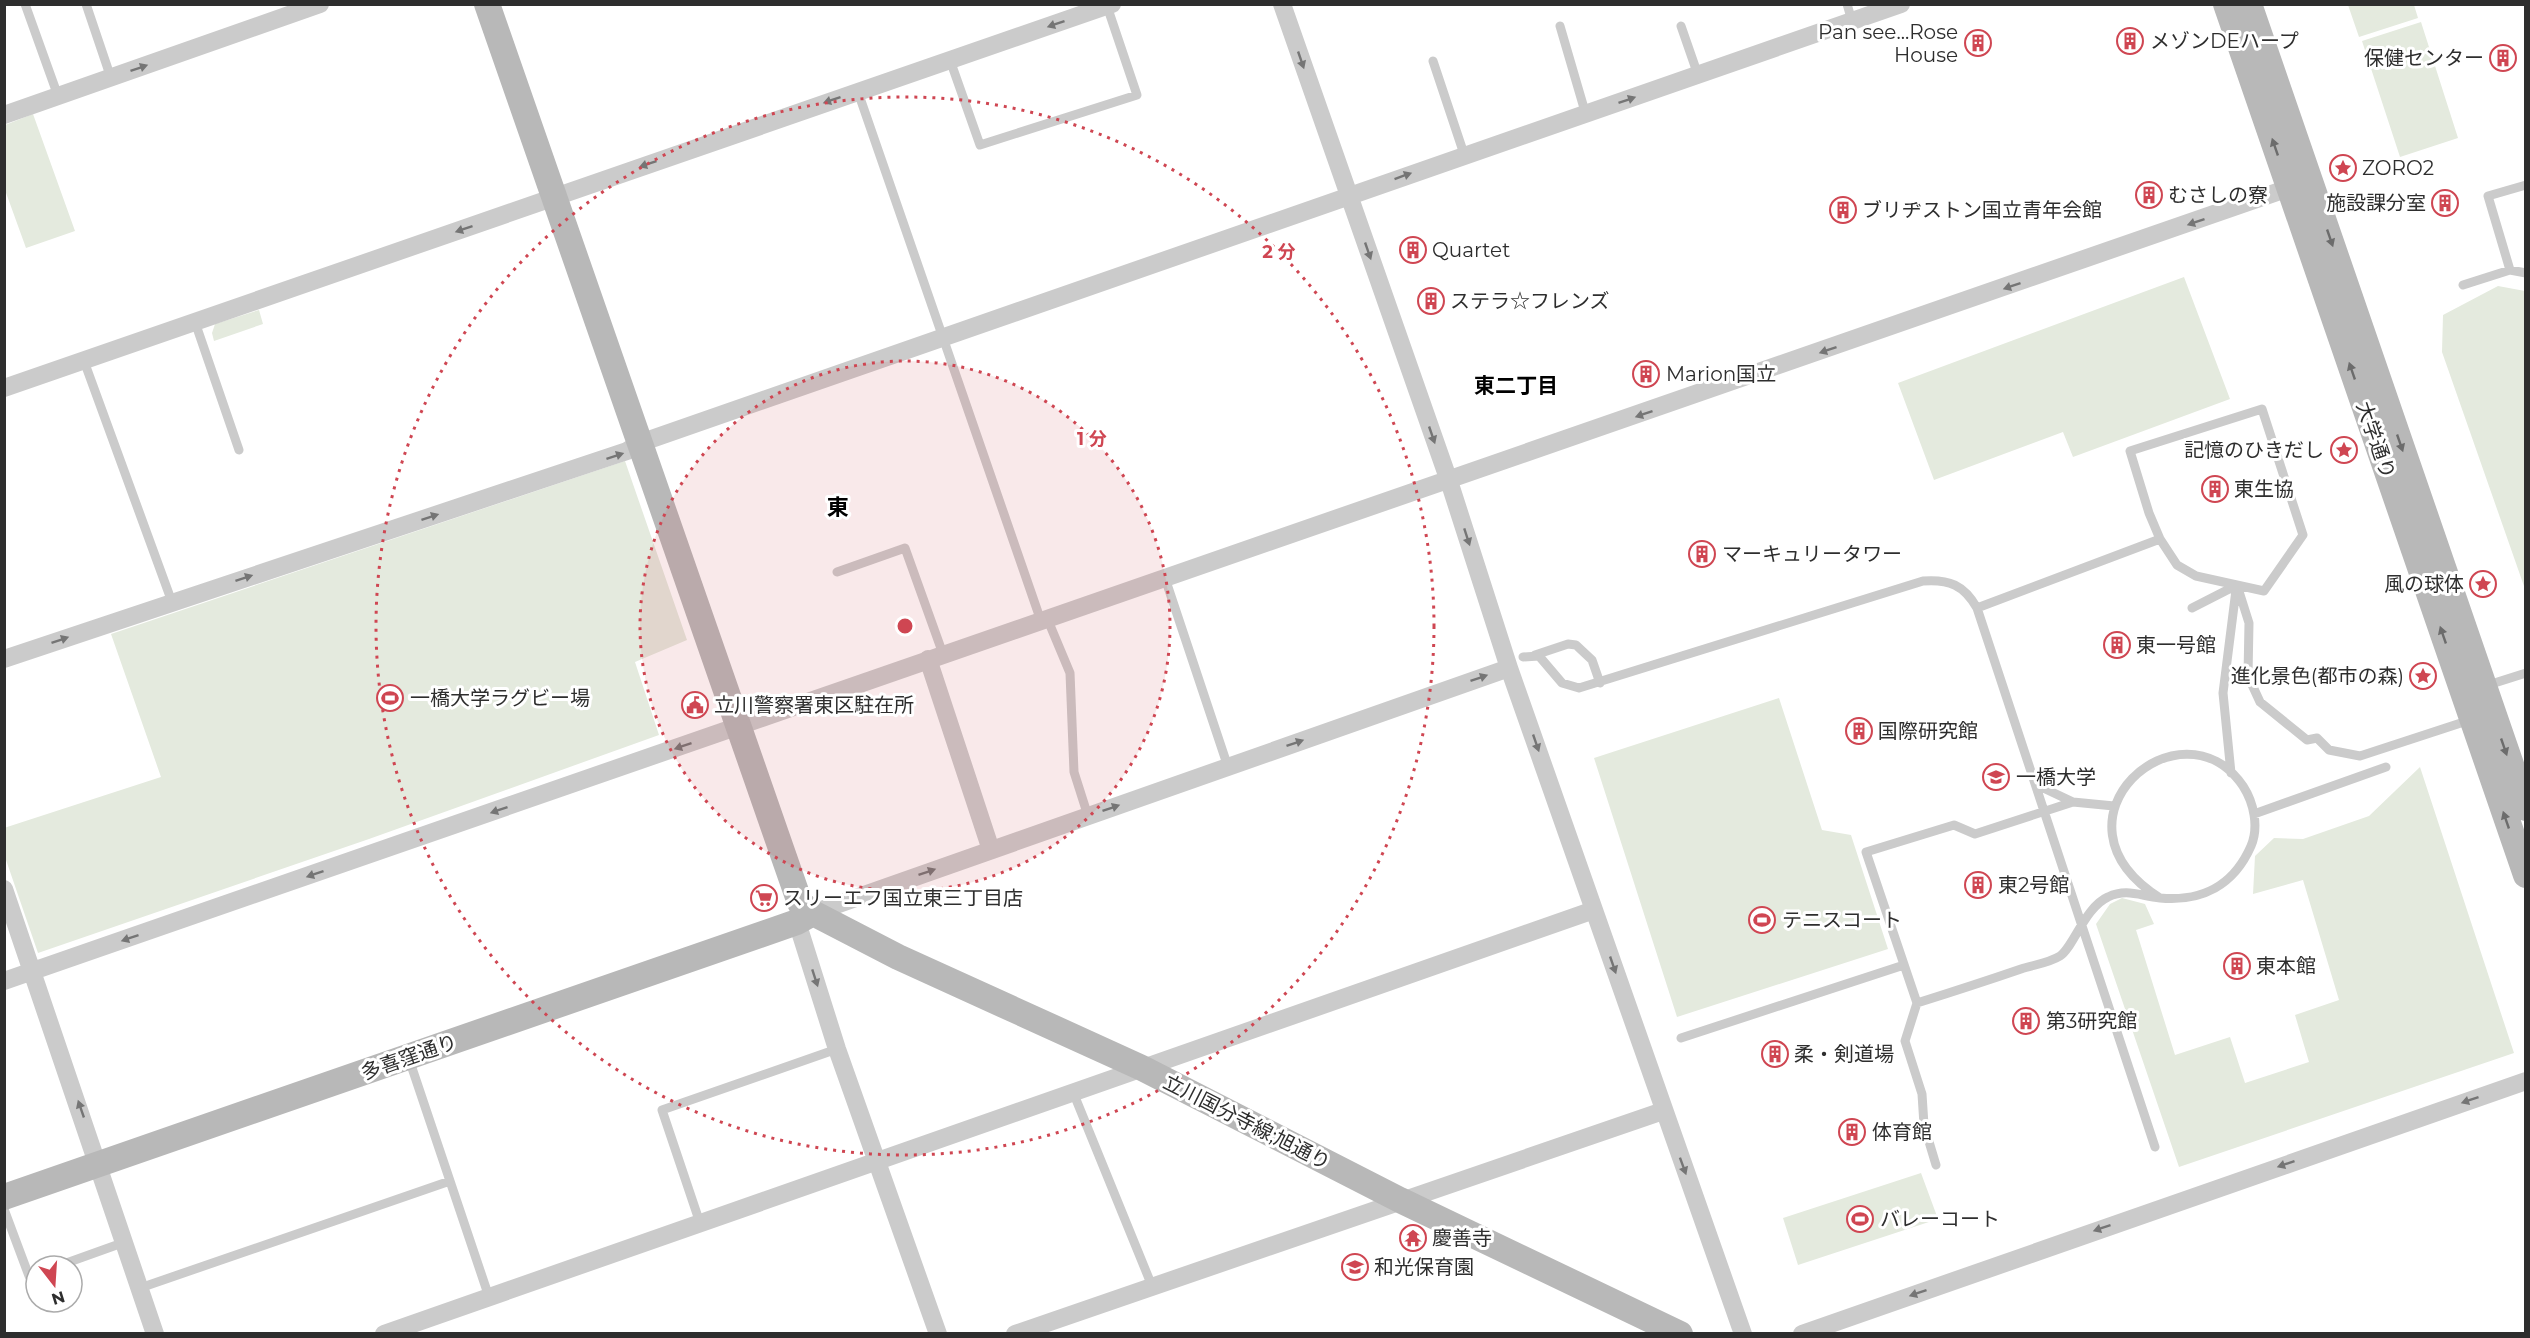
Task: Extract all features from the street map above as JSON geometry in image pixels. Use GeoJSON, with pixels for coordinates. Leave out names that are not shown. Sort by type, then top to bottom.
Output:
{"type":"FeatureCollection","features":[{"type":"Feature","properties":{"kind":"main road"},"geometry":{"type":"LineString","coordinates":[[487,4],[805,918]]}},
{"type":"Feature","properties":{"kind":"main road","name":"大学通り"},"geometry":{"type":"LineString","coordinates":[[2226,4],[2300,184]]}},
{"type":"Feature","properties":{"kind":"main road","name":"大学通り"},"geometry":{"type":"LineString","coordinates":[[2249,4],[2300,184],[2482,716],[2526,875]]}},
{"type":"Feature","properties":{"kind":"main road","name":"大学通り"},"geometry":{"type":"LineString","coordinates":[[2482,716],[2526,808]]}},
{"type":"Feature","properties":{"kind":"main road","name":"多喜窪通り"},"geometry":{"type":"LineString","coordinates":[[4,1197],[805,918]]}},
{"type":"Feature","properties":{"kind":"main road","name":"立川国分寺線;旭通り"},"geometry":{"type":"LineString","coordinates":[[805,918],[898,957],[1142,1068],[1400,1200],[1680,1334]]}},
{"type":"Feature","properties":{"kind":"street"},"geometry":{"type":"LineString","coordinates":[[4,115],[320,4]]}},
{"type":"Feature","properties":{"kind":"street"},"geometry":{"type":"LineString","coordinates":[[1282,4],[1449,481],[1516,662],[1594,910],[1743,1334]]}},
{"type":"Feature","properties":{"kind":"street"},"geometry":{"type":"LineString","coordinates":[[4,659],[616,455],[640,443],[942,339],[1464,154],[1586,115],[1698,75],[1849,13],[1901,4]]}},
{"type":"Feature","properties":{"kind":"street"},"geometry":{"type":"LineString","coordinates":[[4,388],[1110,5]]}},
{"type":"Feature","properties":{"kind":"street"},"geometry":{"type":"LineString","coordinates":[[4,981],[2300,184]]}},
{"type":"Feature","properties":{"kind":"street"},"geometry":{"type":"LineString","coordinates":[[935,657],[991,850]]}},
{"type":"Feature","properties":{"kind":"street"},"geometry":{"type":"LineString","coordinates":[[938,1334],[837,1049],[805,918],[1516,662]]}},
{"type":"Feature","properties":{"kind":"street"},"geometry":{"type":"LineString","coordinates":[[4,889],[100,1165],[155,1334]]}},
{"type":"Feature","properties":{"kind":"street"},"geometry":{"type":"LineString","coordinates":[[384,1334],[1594,910]]}},
{"type":"Feature","properties":{"kind":"street"},"geometry":{"type":"LineString","coordinates":[[1802,1334],[2526,1081]]}},
{"type":"Feature","properties":{"kind":"street"},"geometry":{"type":"LineString","coordinates":[[1015,1334],[1663,1111]]}},
{"type":"Feature","properties":{"kind":"lane"},"geometry":{"type":"LineString","coordinates":[[26,4],[58,96]]}},
{"type":"Feature","properties":{"kind":"lane"},"geometry":{"type":"LineString","coordinates":[[86,4],[111,78]]}},
{"type":"Feature","properties":{"kind":"lane"},"geometry":{"type":"LineString","coordinates":[[950,60],[980,145],[1137,95],[1110,5]]}},
{"type":"Feature","properties":{"kind":"lane"},"geometry":{"type":"LineString","coordinates":[[1560,26],[1586,115]]}},
{"type":"Feature","properties":{"kind":"lane"},"geometry":{"type":"LineString","coordinates":[[1681,26],[1698,75]]}},
{"type":"Feature","properties":{"kind":"lane"},"geometry":{"type":"LineString","coordinates":[[1433,61],[1464,154]]}},
{"type":"Feature","properties":{"kind":"lane"},"geometry":{"type":"LineString","coordinates":[[858,92],[942,339],[1044,619],[1070,673],[1074,772],[1088,816]]}},
{"type":"Feature","properties":{"kind":"lane"},"geometry":{"type":"LineString","coordinates":[[2510,270],[2488,196],[2526,185]]}},
{"type":"Feature","properties":{"kind":"lane"},"geometry":{"type":"LineString","coordinates":[[2463,285],[2510,270],[2526,273]]}},
{"type":"Feature","properties":{"kind":"lane"},"geometry":{"type":"LineString","coordinates":[[195,322],[239,450]]}},
{"type":"Feature","properties":{"kind":"lane"},"geometry":{"type":"LineString","coordinates":[[84,361],[172,602]]}},
{"type":"Feature","properties":{"kind":"lane"},"geometry":{"type":"LineString","coordinates":[[2262,409],[2303,535],[2264,591],[2237,585],[2196,576],[2176,565],[2160,539],[2149,513],[2130,451],[2262,409]]}},
{"type":"Feature","properties":{"kind":"lane"},"geometry":{"type":"LineString","coordinates":[[1977,608],[2160,539]]}},
{"type":"Feature","properties":{"kind":"lane"},"geometry":{"type":"LineString","coordinates":[[837,573],[905,548],[935,657]]}},
{"type":"Feature","properties":{"kind":"lane"},"geometry":{"type":"LineString","coordinates":[[1165,578],[1228,767]]}},
{"type":"Feature","properties":{"kind":"lane"},"geometry":{"type":"LineString","coordinates":[[1535,655],[1544,659],[1553,676],[1562,683],[1579,688],[1923,581],[1945,581],[1959,585],[1968,593],[1977,608],[2083,921],[2155,1148]]}},
{"type":"Feature","properties":{"kind":"lane"},"geometry":{"type":"LineString","coordinates":[[2192,608],[2237,585]]}},
{"type":"Feature","properties":{"kind":"lane"},"geometry":{"type":"LineString","coordinates":[[2237,585],[2249,623],[2248,676],[2260,702],[2307,740],[2317,738],[2329,750],[2360,756],[2482,716]]}},
{"type":"Feature","properties":{"kind":"lane"},"geometry":{"type":"LineString","coordinates":[[2231,773],[2223,693],[2237,585]]}},
{"type":"Feature","properties":{"kind":"lane"},"geometry":{"type":"LineString","coordinates":[[1516,662],[1576,645],[1592,660],[1600,683]]}},
{"type":"Feature","properties":{"kind":"lane"},"geometry":{"type":"LineString","coordinates":[[2473,690],[2526,672]]}},
{"type":"Feature","properties":{"kind":"lane"},"geometry":{"type":"LineString","coordinates":[[1917,1003],[2061,956],[2083,921],[2106,898],[2129,891],[2160,898],[2193,898],[2210,892],[2226,882],[2241,866],[2254,838],[2254,814],[2245,789],[2231,773],[2217,763],[2194,756],[2165,758],[2140,770],[2128,782],[2114,806],[2112,835],[2121,862],[2131,876],[2160,898]]}},
{"type":"Feature","properties":{"kind":"lane"},"geometry":{"type":"LineString","coordinates":[[2254,814],[2386,767]]}},
{"type":"Feature","properties":{"kind":"lane"},"geometry":{"type":"LineString","coordinates":[[2037,785],[2073,802],[2114,806]]}},
{"type":"Feature","properties":{"kind":"lane"},"geometry":{"type":"LineString","coordinates":[[1936,1165],[1924,1125],[1922,1094],[1905,1041],[1917,1003],[1866,852],[1954,825],[1975,834],[2073,802]]}},
{"type":"Feature","properties":{"kind":"lane"},"geometry":{"type":"LineString","coordinates":[[1681,1038],[1904,965]]}},
{"type":"Feature","properties":{"kind":"lane"},"geometry":{"type":"LineString","coordinates":[[700,1223],[662,1110],[837,1049]]}},
{"type":"Feature","properties":{"kind":"lane"},"geometry":{"type":"LineString","coordinates":[[408,1057],[489,1297]]}},
{"type":"Feature","properties":{"kind":"lane"},"geometry":{"type":"LineString","coordinates":[[1074,1092],[1152,1286]]}},
{"type":"Feature","properties":{"kind":"lane"},"geometry":{"type":"LineString","coordinates":[[140,1288],[450,1181]]}},
{"type":"Feature","properties":{"kind":"lane"},"geometry":{"type":"LineString","coordinates":[[4,1209],[24,1263]]}},
{"type":"Feature","properties":{"kind":"lane"},"geometry":{"type":"LineString","coordinates":[[84,1257],[125,1242]]}},
{"type":"Feature","properties":{"kind":"shaded area"},"geometry":{"type":"Polygon","coordinates":[[[2348,5],[2414,5],[2418,18],[2359,37],[2348,5]]]}},
{"type":"Feature","properties":{"kind":"shaded area"},"geometry":{"type":"Polygon","coordinates":[[[2421,22],[2458,138],[2400,157],[2362,41],[2421,22]]]}},
{"type":"Feature","properties":{"kind":"shaded area"},"geometry":{"type":"Polygon","coordinates":[[[33,114],[75,231],[26,248],[5,190],[5,125],[33,114]]]}},
{"type":"Feature","properties":{"kind":"shaded area"},"geometry":{"type":"Polygon","coordinates":[[[2184,277],[2230,399],[2073,457],[2063,432],[1934,480],[1898,383],[2184,277]]]}},
{"type":"Feature","properties":{"kind":"shaded area"},"geometry":{"type":"Polygon","coordinates":[[[2498,286],[2525,291],[2525,589],[2442,352],[2443,315],[2498,286]]]}},
{"type":"Feature","properties":{"kind":"shaded area"},"geometry":{"type":"Polygon","coordinates":[[[259,310],[263,324],[214,341],[212,333],[215,324],[259,310]]]}},
{"type":"Feature","properties":{"kind":"shaded area","name":"一橋大学ラグビー場"},"geometry":{"type":"Polygon","coordinates":[[[625,461],[687,640],[635,662],[659,735],[369,839],[38,953],[5,857],[4,828],[161,777],[111,634],[625,461]]]}},
{"type":"Feature","properties":{"kind":"shaded area"},"geometry":{"type":"Polygon","coordinates":[[[1779,698],[1822,830],[1851,835],[1888,949],[1677,1017],[1594,758],[1779,698]]]}},
{"type":"Feature","properties":{"kind":"shaded area"},"geometry":{"type":"Polygon","coordinates":[[[2420,767],[2514,1053],[2179,1167],[2096,924],[2110,904],[2122,898],[2145,904],[2154,924],[2136,930],[2175,1055],[2230,1037],[2245,1083],[2309,1062],[2295,1015],[2339,1000],[2303,880],[2253,894],[2255,856],[2274,838],[2303,839],[2369,816],[2420,767]]]}},
{"type":"Feature","properties":{"kind":"shaded area","name":"バレーコート"},"geometry":{"type":"Polygon","coordinates":[[[1921,1173],[1938,1219],[1798,1265],[1783,1218],[1921,1173]]]}},
{"type":"Feature","properties":{"kind":"place","name":"メゾンDEハープ"},"geometry":{"type":"Point","coordinates":[2130,41]}},
{"type":"Feature","properties":{"kind":"place","name":"Pan see...Rose House"},"geometry":{"type":"Point","coordinates":[1978,43]}},
{"type":"Feature","properties":{"kind":"place","name":"保健センター"},"geometry":{"type":"Point","coordinates":[2503,58]}},
{"type":"Feature","properties":{"kind":"place","name":"ZORO2"},"geometry":{"type":"Point","coordinates":[2343,168]}},
{"type":"Feature","properties":{"kind":"place","name":"むさしの寮"},"geometry":{"type":"Point","coordinates":[2149,195]}},
{"type":"Feature","properties":{"kind":"place","name":"施設課分室"},"geometry":{"type":"Point","coordinates":[2445,203]}},
{"type":"Feature","properties":{"kind":"place","name":"ブリヂストン国立青年会館"},"geometry":{"type":"Point","coordinates":[1843,210]}},
{"type":"Feature","properties":{"kind":"place","name":"Quartet"},"geometry":{"type":"Point","coordinates":[1413,250]}},
{"type":"Feature","properties":{"kind":"place","name":"ステラ☆フレンズ"},"geometry":{"type":"Point","coordinates":[1431,301]}},
{"type":"Feature","properties":{"kind":"place","name":"Marion国立"},"geometry":{"type":"Point","coordinates":[1646,374]}},
{"type":"Feature","properties":{"kind":"place","name":"記憶のひきだし"},"geometry":{"type":"Point","coordinates":[2344,450]}},
{"type":"Feature","properties":{"kind":"place","name":"東生協"},"geometry":{"type":"Point","coordinates":[2215,489]}},
{"type":"Feature","properties":{"kind":"place","name":"マーキュリータワー"},"geometry":{"type":"Point","coordinates":[1702,554]}},
{"type":"Feature","properties":{"kind":"place","name":"風の球体"},"geometry":{"type":"Point","coordinates":[2483,584]}},
{"type":"Feature","properties":{"kind":"place","name":"東一号館"},"geometry":{"type":"Point","coordinates":[2117,645]}},
{"type":"Feature","properties":{"kind":"place","name":"進化景色(都市の森)"},"geometry":{"type":"Point","coordinates":[2423,676]}},
{"type":"Feature","properties":{"kind":"place","name":"一橋大学ラグビー場"},"geometry":{"type":"Point","coordinates":[390,698]}},
{"type":"Feature","properties":{"kind":"place","name":"立川警察署東区駐在所"},"geometry":{"type":"Point","coordinates":[695,705]}},
{"type":"Feature","properties":{"kind":"place","name":"国際研究館"},"geometry":{"type":"Point","coordinates":[1859,731]}},
{"type":"Feature","properties":{"kind":"place","name":"一橋大学"},"geometry":{"type":"Point","coordinates":[1996,777]}},
{"type":"Feature","properties":{"kind":"place","name":"東2号館"},"geometry":{"type":"Point","coordinates":[1978,885]}},
{"type":"Feature","properties":{"kind":"place","name":"スリーエフ国立東三丁目店"},"geometry":{"type":"Point","coordinates":[764,898]}},
{"type":"Feature","properties":{"kind":"place","name":"テニスコート"},"geometry":{"type":"Point","coordinates":[1762,920]}},
{"type":"Feature","properties":{"kind":"place","name":"東本館"},"geometry":{"type":"Point","coordinates":[2237,966]}},
{"type":"Feature","properties":{"kind":"place","name":"第3研究館"},"geometry":{"type":"Point","coordinates":[2026,1021]}},
{"type":"Feature","properties":{"kind":"place","name":"柔・剣道場"},"geometry":{"type":"Point","coordinates":[1775,1054]}},
{"type":"Feature","properties":{"kind":"place","name":"体育館"},"geometry":{"type":"Point","coordinates":[1852,1132]}},
{"type":"Feature","properties":{"kind":"place","name":"バレーコート"},"geometry":{"type":"Point","coordinates":[1860,1219]}},
{"type":"Feature","properties":{"kind":"place","name":"慶善寺"},"geometry":{"type":"Point","coordinates":[1413,1238]}},
{"type":"Feature","properties":{"kind":"place","name":"和光保育園"},"geometry":{"type":"Point","coordinates":[1355,1267]}},
{"type":"Feature","properties":{"kind":"district","name":"東二丁目"},"geometry":{"type":"Point","coordinates":[1516,386]}},
{"type":"Feature","properties":{"kind":"district","name":"東"},"geometry":{"type":"Point","coordinates":[838,507]}}]}
